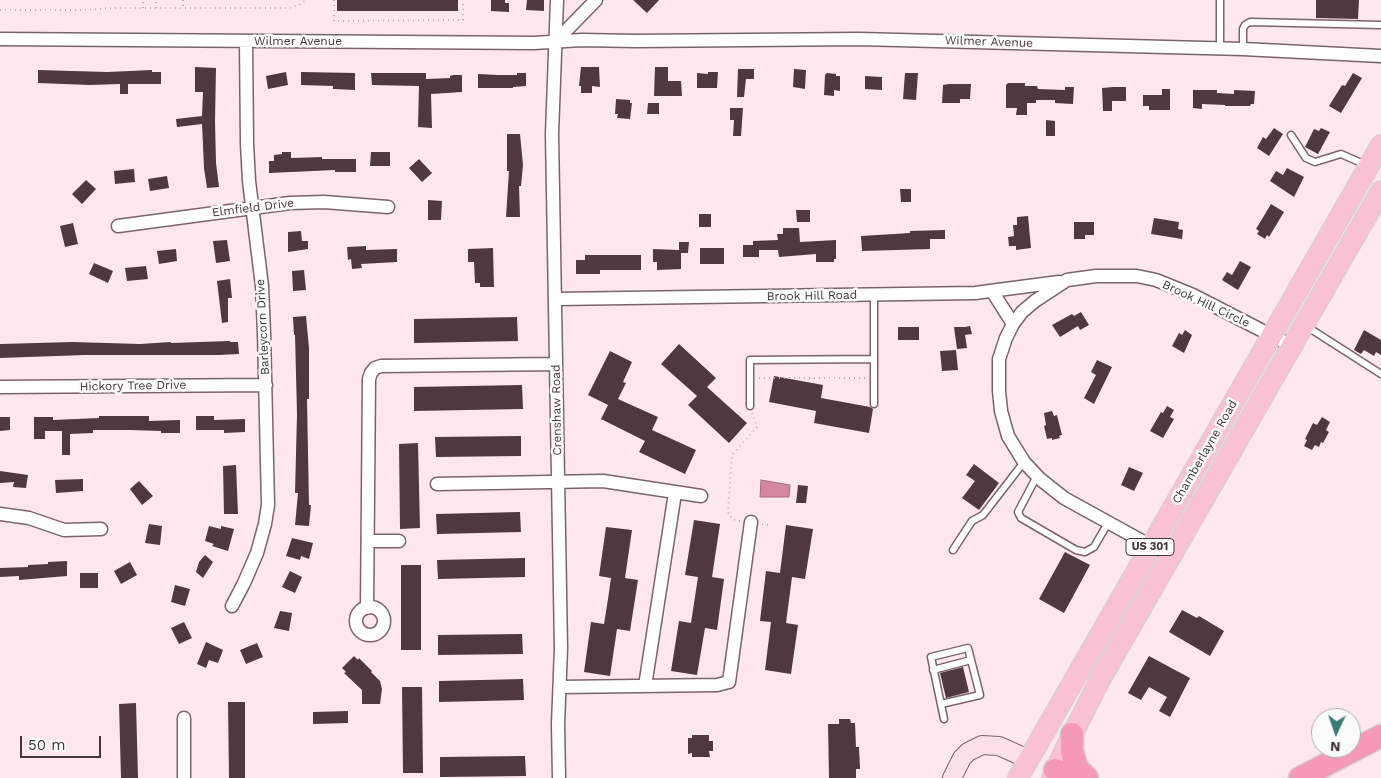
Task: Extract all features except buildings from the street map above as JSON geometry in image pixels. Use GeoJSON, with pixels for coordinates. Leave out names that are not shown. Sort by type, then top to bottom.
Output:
{"type":"FeatureCollection","features":[{"type":"Feature","properties":{"kind":"highway"},"geometry":{"type":"LineString","coordinates":[[1072,734],[1072,751],[1075,762],[1078,769],[1087,778]]}},
{"type":"Feature","properties":{"kind":"highway"},"geometry":{"type":"LineString","coordinates":[[1300,778],[1381,736]]}},
{"type":"Feature","properties":{"kind":"main road","name":"Chamberlayne Road"},"geometry":{"type":"LineString","coordinates":[[1018,778],[1381,145]]}},
{"type":"Feature","properties":{"kind":"main road","name":"Chamberlayne Road"},"geometry":{"type":"LineString","coordinates":[[1060,776],[1072,734],[1101,678],[1381,191]]}},
{"type":"Feature","properties":{"kind":"main road"},"geometry":{"type":"LineString","coordinates":[[1028,759],[1060,776]]}},
{"type":"Feature","properties":{"kind":"street","name":"Crenshaw Road"},"geometry":{"type":"LineString","coordinates":[[557,0],[552,134],[561,648],[559,778]]}},
{"type":"Feature","properties":{"kind":"street"},"geometry":{"type":"LineString","coordinates":[[555,42],[596,0]]}},
{"type":"Feature","properties":{"kind":"street"},"geometry":{"type":"LineString","coordinates":[[580,18],[585,29],[596,40]]}},
{"type":"Feature","properties":{"kind":"street","name":"Wilmer Avenue"},"geometry":{"type":"LineString","coordinates":[[0,39],[555,42],[596,40],[878,39],[1243,49],[1381,56]]}},
{"type":"Feature","properties":{"kind":"street","name":"Barleycorn Drive"},"geometry":{"type":"LineString","coordinates":[[232,606],[257,553],[268,505],[262,286],[246,144],[246,41]]}},
{"type":"Feature","properties":{"kind":"street","name":"Elmfield Drive"},"geometry":{"type":"LineString","coordinates":[[118,226],[252,207],[313,202],[388,206]]}},
{"type":"Feature","properties":{"kind":"street","name":"Brook Hill Circle"},"geometry":{"type":"LineString","coordinates":[[1172,555],[1151,546],[1064,498],[1037,476],[1024,462],[1008,436],[1001,411],[999,391],[999,359],[1013,324],[1022,312],[1035,301],[1067,280],[1117,275],[1156,280],[1193,295],[1292,346]]}},
{"type":"Feature","properties":{"kind":"street","name":"Brook Hill Road"},"geometry":{"type":"LineString","coordinates":[[556,300],[975,293],[1067,280]]}},
{"type":"Feature","properties":{"kind":"street"},"geometry":{"type":"LineString","coordinates":[[992,291],[1013,324]]}},
{"type":"Feature","properties":{"kind":"street"},"geometry":{"type":"LineString","coordinates":[[367,608],[369,379],[371,373],[375,368],[382,366],[556,364]]}},
{"type":"Feature","properties":{"kind":"street","name":"Hickory Tree Drive"},"geometry":{"type":"LineString","coordinates":[[0,387],[266,384]]}},
{"type":"Feature","properties":{"kind":"street"},"geometry":{"type":"LineString","coordinates":[[437,484],[603,481],[701,496]]}},
{"type":"Feature","properties":{"kind":"street"},"geometry":{"type":"LineString","coordinates":[[645,686],[675,493]]}},
{"type":"Feature","properties":{"kind":"street"},"geometry":{"type":"LineString","coordinates":[[0,514],[29,518],[64,530],[101,529]]}},
{"type":"Feature","properties":{"kind":"street"},"geometry":{"type":"LineString","coordinates":[[560,687],[718,685],[729,682],[751,522]]}},
{"type":"Feature","properties":{"kind":"street"},"geometry":{"type":"LineString","coordinates":[[368,541],[399,541]]}},
{"type":"Feature","properties":{"kind":"street"},"geometry":{"type":"LineString","coordinates":[[184,718],[184,778]]}},
{"type":"Feature","properties":{"kind":"street"},"geometry":{"type":"LineString","coordinates":[[952,778],[962,758],[978,746],[999,746],[1028,759]]}},
{"type":"Feature","properties":{"kind":"lane"},"geometry":{"type":"LineString","coordinates":[[1220,0],[1220,49]]}},
{"type":"Feature","properties":{"kind":"lane"},"geometry":{"type":"LineString","coordinates":[[1243,49],[1243,29],[1245,24],[1250,22],[1381,25]]}},
{"type":"Feature","properties":{"kind":"lane"},"geometry":{"type":"LineString","coordinates":[[1291,135],[1306,158],[1315,162],[1341,154],[1369,166]]}},
{"type":"Feature","properties":{"kind":"lane"},"geometry":{"type":"LineString","coordinates":[[874,295],[874,404]]}},
{"type":"Feature","properties":{"kind":"lane"},"geometry":{"type":"LineString","coordinates":[[1305,325],[1381,374]]}},
{"type":"Feature","properties":{"kind":"lane"},"geometry":{"type":"LineString","coordinates":[[750,406],[750,360],[874,359]]}},
{"type":"Feature","properties":{"kind":"lane"},"geometry":{"type":"LineString","coordinates":[[953,550],[972,521],[982,515],[1024,462]]}},
{"type":"Feature","properties":{"kind":"lane"},"geometry":{"type":"LineString","coordinates":[[1037,476],[1018,512],[1021,518],[1076,550],[1085,552],[1094,547],[1108,523]]}},
{"type":"Feature","properties":{"kind":"lane"},"geometry":{"type":"LineString","coordinates":[[941,704],[980,694],[968,648],[930,657],[944,719]]}},
{"type":"Feature","properties":{"kind":"lane"},"geometry":{"type":"LineString","coordinates":[[933,670],[971,660]]}},
{"type":"Feature","properties":{"kind":"path"},"geometry":{"type":"LineString","coordinates":[[143,0],[143,8]]}},
{"type":"Feature","properties":{"kind":"path"},"geometry":{"type":"LineString","coordinates":[[156,0],[156,8]]}},
{"type":"Feature","properties":{"kind":"path"},"geometry":{"type":"LineString","coordinates":[[183,0],[183,8]]}},
{"type":"Feature","properties":{"kind":"path"},"geometry":{"type":"LineString","coordinates":[[0,10],[289,8],[299,6],[306,0]]}},
{"type":"Feature","properties":{"kind":"path"},"geometry":{"type":"LineString","coordinates":[[334,0],[334,20],[463,20],[463,0]]}},
{"type":"Feature","properties":{"kind":"path"},"geometry":{"type":"LineString","coordinates":[[758,378],[867,378]]}},
{"type":"Feature","properties":{"kind":"path"},"geometry":{"type":"LineString","coordinates":[[750,406],[756,427],[732,455],[728,512],[732,519],[769,525]]}},
{"type":"Feature","properties":{"kind":"shaded area"},"geometry":{"type":"Polygon","coordinates":[[[761,480],[790,485],[789,497],[760,497],[761,480]]]}}]}
